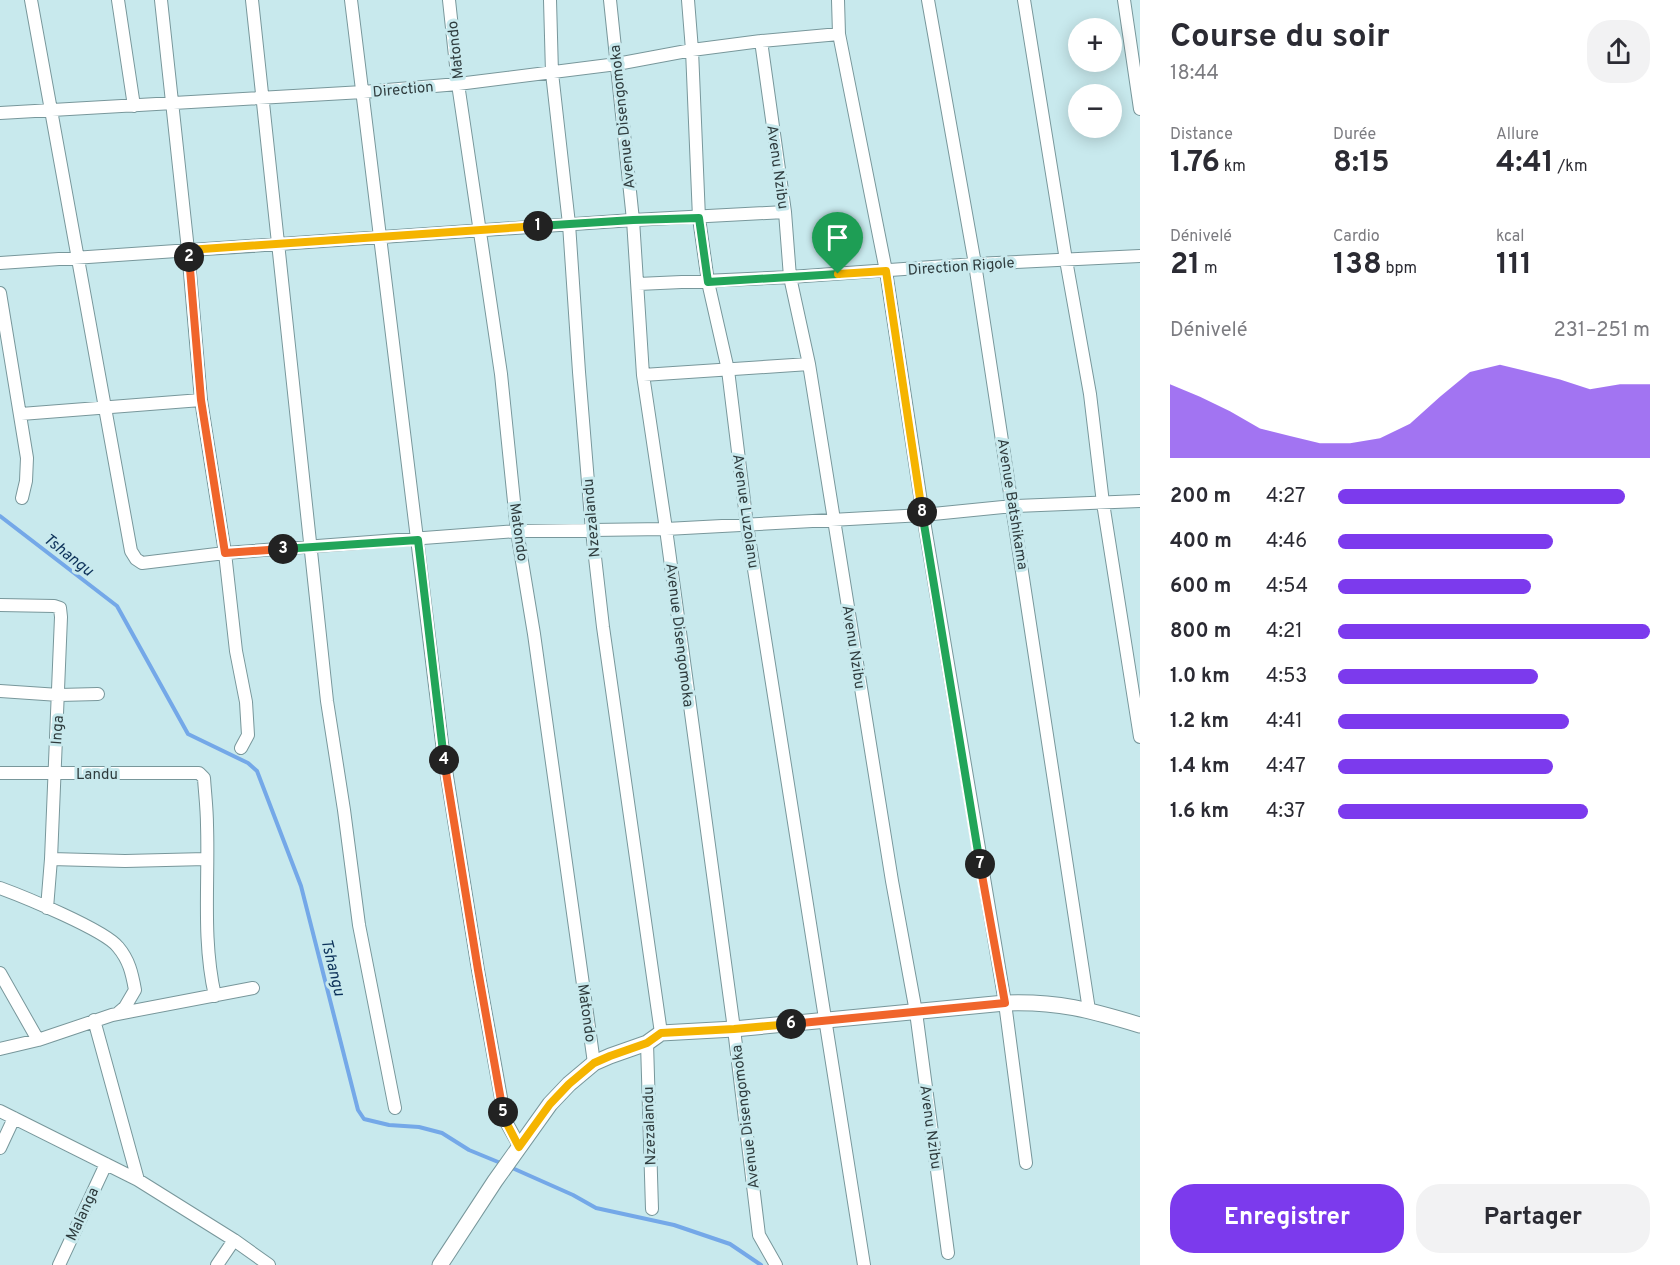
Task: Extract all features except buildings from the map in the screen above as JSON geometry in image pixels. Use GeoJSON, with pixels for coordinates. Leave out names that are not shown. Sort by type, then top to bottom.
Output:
{"type":"FeatureCollection","features":[{"type":"Feature","properties":{"kind":"street"},"geometry":{"type":"LineString","coordinates":[[31,0],[131,551],[142,563],[225,553],[518,531],[666,529],[922,515],[1013,506],[1140,501]]}},
{"type":"Feature","properties":{"kind":"street"},"geometry":{"type":"LineString","coordinates":[[118,0],[134,106]]}},
{"type":"Feature","properties":{"kind":"street"},"geometry":{"type":"LineString","coordinates":[[161,0],[188,250],[201,400],[225,553],[236,651],[246,702],[248,735],[241,748]]}},
{"type":"Feature","properties":{"kind":"street"},"geometry":{"type":"LineString","coordinates":[[252,0],[327,701],[359,925],[395,1108]]}},
{"type":"Feature","properties":{"kind":"street"},"geometry":{"type":"LineString","coordinates":[[351,0],[443,751],[505,1120],[519,1147]]}},
{"type":"Feature","properties":{"kind":"street","name":"Matondo"},"geometry":{"type":"LineString","coordinates":[[450,0],[458,84],[501,374],[518,531],[594,1063]]}},
{"type":"Feature","properties":{"kind":"street","name":"Nzezalandu"},"geometry":{"type":"LineString","coordinates":[[550,0],[552,73],[569,224],[592,531],[603,627],[661,1033]]}},
{"type":"Feature","properties":{"kind":"street","name":"Avenue Disengomoka"},"geometry":{"type":"LineString","coordinates":[[610,0],[633,220],[643,375],[734,1029],[759,1235],[776,1265]]}},
{"type":"Feature","properties":{"kind":"street","name":"Avenue Luzolanu"},"geometry":{"type":"LineString","coordinates":[[688,0],[699,218],[708,282],[728,370],[747,525],[864,1265]]}},
{"type":"Feature","properties":{"kind":"street"},"geometry":{"type":"LineString","coordinates":[[838,0],[839,34],[886,271],[922,515],[1005,1003],[1026,1162]]}},
{"type":"Feature","properties":{"kind":"street","name":"Avenue Batshikama"},"geometry":{"type":"LineString","coordinates":[[928,0],[975,264],[1089,1010]]}},
{"type":"Feature","properties":{"kind":"street"},"geometry":{"type":"LineString","coordinates":[[1024,0],[1090,394],[1103,504],[1140,737]]}},
{"type":"Feature","properties":{"kind":"street"},"geometry":{"type":"LineString","coordinates":[[1124,0],[1140,109]]}},
{"type":"Feature","properties":{"kind":"street","name":"Direction"},"geometry":{"type":"LineString","coordinates":[[0,114],[264,99],[458,84],[617,64],[692,50],[839,34]]}},
{"type":"Feature","properties":{"kind":"street","name":"Avenu Nzibu"},"geometry":{"type":"LineString","coordinates":[[761,41],[785,212],[790,277],[809,364],[892,881],[916,1012],[948,1253]]}},
{"type":"Feature","properties":{"kind":"street"},"geometry":{"type":"LineString","coordinates":[[0,263],[569,224],[785,212]]}},
{"type":"Feature","properties":{"kind":"street","name":"Direction Rigole"},"geometry":{"type":"LineString","coordinates":[[638,284],[708,282],[975,264],[1140,256]]}},
{"type":"Feature","properties":{"kind":"street"},"geometry":{"type":"LineString","coordinates":[[0,293],[27,458],[26,481],[22,498]]}},
{"type":"Feature","properties":{"kind":"street"},"geometry":{"type":"LineString","coordinates":[[643,375],[809,364]]}},
{"type":"Feature","properties":{"kind":"street"},"geometry":{"type":"LineString","coordinates":[[21,414],[201,400]]}},
{"type":"Feature","properties":{"kind":"street","name":"Inga"},"geometry":{"type":"LineString","coordinates":[[0,605],[60,608],[59,695],[47,908]]}},
{"type":"Feature","properties":{"kind":"street"},"geometry":{"type":"LineString","coordinates":[[0,691],[59,695],[98,694]]}},
{"type":"Feature","properties":{"kind":"street","name":"Landu"},"geometry":{"type":"LineString","coordinates":[[0,773],[199,773],[204,778],[207,826],[206,859]]}},
{"type":"Feature","properties":{"kind":"street"},"geometry":{"type":"LineString","coordinates":[[51,859],[125,861],[206,859],[207,940],[215,996]]}},
{"type":"Feature","properties":{"kind":"street"},"geometry":{"type":"LineString","coordinates":[[0,888],[97,932],[117,945],[130,966],[135,990],[118,1014]]}},
{"type":"Feature","properties":{"kind":"street"},"geometry":{"type":"LineString","coordinates":[[0,973],[38,1040]]}},
{"type":"Feature","properties":{"kind":"street"},"geometry":{"type":"LineString","coordinates":[[0,1049],[38,1040],[118,1014],[253,988]]}},
{"type":"Feature","properties":{"kind":"street"},"geometry":{"type":"LineString","coordinates":[[441,1265],[495,1181],[550,1104],[594,1063],[647,1043],[661,1033],[734,1029],[1005,1003],[1059,1004],[1140,1025]]}},
{"type":"Feature","properties":{"kind":"street"},"geometry":{"type":"LineString","coordinates":[[94,1020],[138,1180]]}},
{"type":"Feature","properties":{"kind":"street","name":"Nzezalandu"},"geometry":{"type":"LineString","coordinates":[[647,1043],[652,1209]]}},
{"type":"Feature","properties":{"kind":"street"},"geometry":{"type":"LineString","coordinates":[[0,1110],[138,1180],[234,1240],[269,1265]]}},
{"type":"Feature","properties":{"kind":"street"},"geometry":{"type":"LineString","coordinates":[[0,1148],[14,1118]]}},
{"type":"Feature","properties":{"kind":"street","name":"Malanga"},"geometry":{"type":"LineString","coordinates":[[59,1265],[106,1164]]}},
{"type":"Feature","properties":{"kind":"street"},"geometry":{"type":"LineString","coordinates":[[217,1265],[234,1240]]}},
{"type":"Feature","properties":{"kind":"waterway","name":"Tshangu"},"geometry":{"type":"LineString","coordinates":[[0,516],[117,606],[188,734],[248,763],[257,771],[301,886],[358,1110],[364,1119],[389,1125],[419,1127],[442,1133],[469,1150],[503,1164]]}},
{"type":"Feature","properties":{"kind":"waterway","name":"Tshangu"},"geometry":{"type":"LineString","coordinates":[[510,1167],[573,1195],[596,1208],[674,1225],[730,1244],[761,1265]]}},
{"type":"Feature","properties":{"kind":"route"},"geometry":{"type":"LineString","coordinates":[[699,218],[708,282],[838,274],[886,271],[922,515],[1005,1003],[748,1028],[661,1033],[647,1043],[594,1063],[550,1104],[519,1147],[505,1120],[478,970],[443,751],[418,540],[225,553],[201,400],[188,250],[569,224],[699,218]]}}]}
